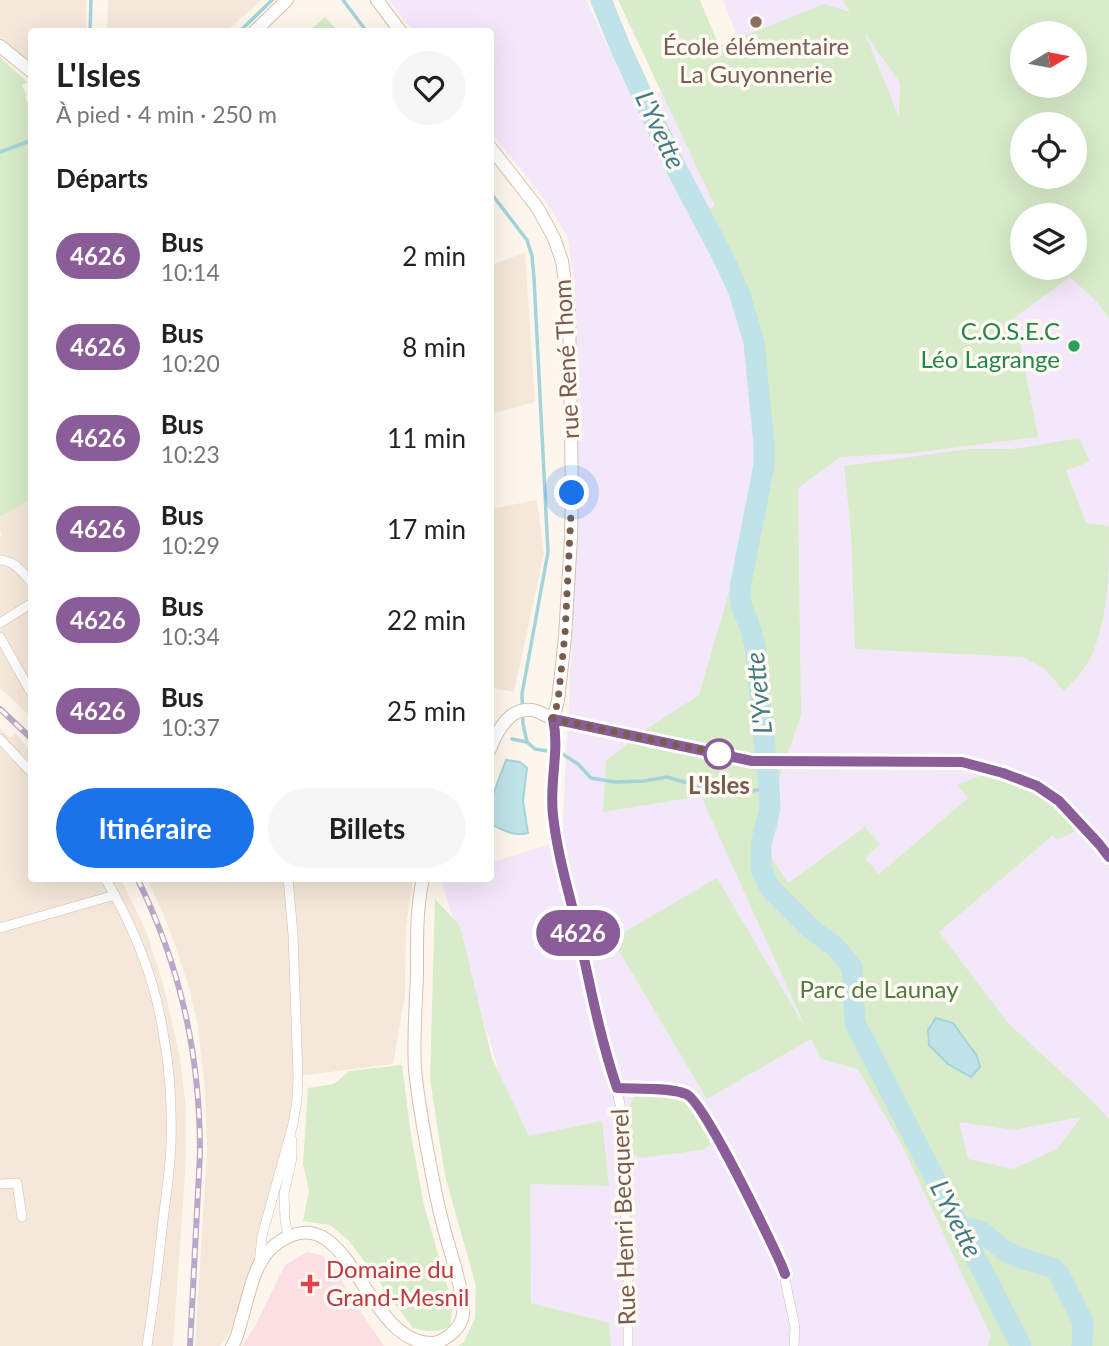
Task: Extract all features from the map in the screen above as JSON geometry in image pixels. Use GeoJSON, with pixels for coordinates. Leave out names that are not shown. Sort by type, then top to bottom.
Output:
{"type":"FeatureCollection","features":[{"type":"Feature","properties":{"kind":"main road"},"geometry":{"type":"LineString","coordinates":[[258,28],[287,0]]}},
{"type":"Feature","properties":{"kind":"main road"},"geometry":{"type":"LineString","coordinates":[[377,0],[398,28]]}},
{"type":"Feature","properties":{"kind":"main road"},"geometry":{"type":"LineString","coordinates":[[0,46],[28,69]]}},
{"type":"Feature","properties":{"kind":"main road","name":"rue René Thom"},"geometry":{"type":"LineString","coordinates":[[494,153],[537,207],[548,226],[559,249],[566,280],[569,310],[572,493],[565,634],[558,701],[553,719]]}},
{"type":"Feature","properties":{"kind":"main road"},"geometry":{"type":"LineString","coordinates":[[494,741],[505,721],[523,711],[553,719]]}},
{"type":"Feature","properties":{"kind":"main road"},"geometry":{"type":"LineString","coordinates":[[232,1346],[258,1264],[276,1244],[288,1236],[300,1234],[318,1236],[327,1241],[342,1256],[377,1312],[395,1331],[410,1341],[435,1343],[447,1337],[463,1318],[463,1297],[437,1199],[415,1069],[417,930],[423,882]]}},
{"type":"Feature","properties":{"kind":"street"},"geometry":{"type":"LineString","coordinates":[[0,560],[11,563],[28,578]]}},
{"type":"Feature","properties":{"kind":"street"},"geometry":{"type":"LineString","coordinates":[[0,623],[28,606]]}},
{"type":"Feature","properties":{"kind":"street"},"geometry":{"type":"LineString","coordinates":[[0,637],[28,687]]}},
{"type":"Feature","properties":{"kind":"street"},"geometry":{"type":"LineString","coordinates":[[553,719],[752,761],[962,762],[1037,786],[1059,801],[1109,857]]}},
{"type":"Feature","properties":{"kind":"street","name":"Rue Henri Becquerel"},"geometry":{"type":"LineString","coordinates":[[553,719],[556,736],[552,813],[558,850],[608,1061],[621,1104],[628,1346]]}},
{"type":"Feature","properties":{"kind":"street"},"geometry":{"type":"LineString","coordinates":[[0,739],[28,769]]}},
{"type":"Feature","properties":{"kind":"street"},"geometry":{"type":"LineString","coordinates":[[107,882],[142,953],[164,1038],[171,1146],[147,1346]]}},
{"type":"Feature","properties":{"kind":"street"},"geometry":{"type":"LineString","coordinates":[[258,1264],[261,1238],[297,1101],[293,934],[288,882]]}},
{"type":"Feature","properties":{"kind":"street"},"geometry":{"type":"LineString","coordinates":[[0,928],[115,895]]}},
{"type":"Feature","properties":{"kind":"street"},"geometry":{"type":"LineString","coordinates":[[617,1088],[670,1091],[687,1094],[695,1101],[726,1153],[782,1266],[794,1327],[794,1346]]}},
{"type":"Feature","properties":{"kind":"street"},"geometry":{"type":"LineString","coordinates":[[288,1236],[284,1194],[292,1158],[293,1124]]}},
{"type":"Feature","properties":{"kind":"street"},"geometry":{"type":"LineString","coordinates":[[0,1184],[17,1182],[22,1217]]}},
{"type":"Feature","properties":{"kind":"shaded area"},"geometry":{"type":"Polygon","coordinates":[[[0,0],[86,0],[86,28],[28,28],[28,61],[0,38],[0,0]]]}},
{"type":"Feature","properties":{"kind":"shaded area"},"geometry":{"type":"Polygon","coordinates":[[[108,0],[262,0],[229,28],[107,28],[108,0]]]}},
{"type":"Feature","properties":{"kind":"shaded area"},"geometry":{"type":"Polygon","coordinates":[[[389,0],[586,0],[634,103],[725,64],[719,47],[738,39],[723,0],[1007,0],[1017,21],[1010,21],[1010,98],[1022,98],[1022,112],[1010,112],[1010,189],[1087,188],[1109,206],[1109,1346],[521,1346],[517,1132],[442,882],[494,882],[494,862],[562,840],[573,617],[577,464],[575,285],[567,235],[541,195],[494,136],[494,28],[411,28],[389,0]]]}},
{"type":"Feature","properties":{"kind":"shaded area"},"geometry":{"type":"Polygon","coordinates":[[[525,252],[535,402],[494,413],[494,264],[525,252]]]}},
{"type":"Feature","properties":{"kind":"shaded area"},"geometry":{"type":"Polygon","coordinates":[[[537,500],[544,553],[514,692],[494,689],[494,508],[537,500]]]}},
{"type":"Feature","properties":{"kind":"shaded area"},"geometry":{"type":"Polygon","coordinates":[[[28,501],[28,714],[0,688],[0,517],[28,501]]]}},
{"type":"Feature","properties":{"kind":"shaded area"},"geometry":{"type":"Polygon","coordinates":[[[0,728],[10,738],[15,733],[28,748],[28,882],[122,882],[146,931],[163,983],[180,1058],[186,1110],[186,1159],[173,1346],[0,1346],[0,728]]]}},
{"type":"Feature","properties":{"kind":"shaded area"},"geometry":{"type":"Polygon","coordinates":[[[148,882],[413,882],[406,927],[405,995],[393,1064],[298,1076],[297,1101],[248,1299],[220,1346],[195,1346],[207,1150],[205,1089],[197,1021],[189,987],[165,918],[148,882]]]}},
{"type":"Feature","properties":{"kind":"shaded area","name":"Domaine du Grand-Mesnil"},"geometry":{"type":"Polygon","coordinates":[[[307,1252],[321,1255],[333,1266],[384,1346],[242,1346],[254,1328],[285,1265],[307,1252]]]}},
{"type":"Feature","properties":{"kind":"green space","name":"Parc de Launay"},"geometry":{"type":"Polygon","coordinates":[[[618,0],[700,0],[719,46],[824,4],[850,12],[842,0],[1109,0],[1109,318],[1097,302],[1073,280],[1087,280],[1087,203],[1010,203],[1010,280],[1066,280],[1015,317],[1038,437],[912,453],[840,457],[798,488],[801,715],[779,779],[778,824],[769,854],[788,883],[865,827],[880,844],[865,858],[879,874],[968,798],[957,785],[987,773],[1034,790],[1056,805],[1076,831],[1057,840],[1053,835],[939,932],[1008,1023],[1097,1105],[1109,1120],[1109,1346],[988,1346],[991,1336],[902,1145],[858,1069],[821,1059],[811,1039],[707,1099],[612,939],[717,878],[806,1029],[701,796],[603,812],[606,761],[645,730],[699,695],[730,589],[768,439],[760,347],[737,274],[706,209],[715,206],[618,0]],[[865,33],[899,117],[900,83],[865,33]],[[1081,1117],[1014,1130],[959,1122],[968,1159],[1014,1169],[1058,1148],[1081,1117]]]}},
{"type":"Feature","properties":{"kind":"green space"},"geometry":{"type":"Polygon","coordinates":[[[325,17],[335,28],[312,28],[325,17]]]}},
{"type":"Feature","properties":{"kind":"green space"},"geometry":{"type":"Polygon","coordinates":[[[0,57],[27,82],[22,85],[28,104],[28,501],[0,517],[0,57]]]}},
{"type":"Feature","properties":{"kind":"green space"},"geometry":{"type":"Polygon","coordinates":[[[1079,438],[1090,462],[1066,470],[1086,523],[1109,526],[1108,578],[1101,629],[1096,645],[1087,665],[1064,691],[1045,669],[1023,657],[855,649],[851,532],[844,466],[969,449],[1014,449],[1079,438]]]}},
{"type":"Feature","properties":{"kind":"green space"},"geometry":{"type":"Polygon","coordinates":[[[435,899],[460,926],[492,1058],[529,1136],[602,1121],[609,1186],[530,1184],[531,1303],[609,1323],[611,1346],[458,1346],[464,1342],[475,1318],[476,1286],[445,1176],[430,1079],[435,899]]]}},
{"type":"Feature","properties":{"kind":"green space"},"geometry":{"type":"Polygon","coordinates":[[[402,1065],[424,1205],[453,1306],[450,1326],[436,1331],[413,1328],[350,1242],[330,1225],[303,1221],[309,1191],[303,1164],[308,1088],[334,1084],[349,1071],[402,1065]]]}},
{"type":"Feature","properties":{"kind":"green space"},"geometry":{"type":"Polygon","coordinates":[[[638,1095],[665,1095],[685,1103],[711,1140],[710,1144],[703,1150],[640,1158],[636,1156],[628,1146],[627,1118],[630,1105],[638,1095]]]}},
{"type":"Feature","properties":{"kind":"water"},"geometry":{"type":"Polygon","coordinates":[[[506,760],[520,762],[527,768],[523,801],[528,833],[508,832],[494,825],[494,792],[506,760]]]}},
{"type":"Feature","properties":{"kind":"water"},"geometry":{"type":"Polygon","coordinates":[[[936,1018],[953,1023],[977,1056],[980,1067],[971,1077],[948,1064],[929,1045],[928,1030],[936,1018]]]}},
{"type":"Feature","properties":{"kind":"waterway","name":"L'Yvette"},"geometry":{"type":"LineString","coordinates":[[90,28],[91,0]]}},
{"type":"Feature","properties":{"kind":"waterway"},"geometry":{"type":"LineString","coordinates":[[243,28],[272,0]]}},
{"type":"Feature","properties":{"kind":"waterway"},"geometry":{"type":"LineString","coordinates":[[343,0],[364,28]]}},
{"type":"Feature","properties":{"kind":"waterway","name":"L'Yvette"},"geometry":{"type":"LineString","coordinates":[[601,0],[675,166],[739,292],[754,342],[764,465],[740,588],[741,605],[755,646],[769,788],[770,808],[761,844],[761,869],[770,888],[810,928],[835,947],[852,967],[855,1023],[1021,1346]]}},
{"type":"Feature","properties":{"kind":"waterway"},"geometry":{"type":"LineString","coordinates":[[0,152],[28,142]]}},
{"type":"Feature","properties":{"kind":"waterway"},"geometry":{"type":"LineString","coordinates":[[494,197],[527,240],[534,278],[548,552],[522,694],[523,724],[527,742],[535,749],[561,753],[578,764],[591,778],[615,782],[667,777],[728,795],[769,788]]}},
{"type":"Feature","properties":{"kind":"waterway"},"geometry":{"type":"LineString","coordinates":[[512,739],[527,742]]}},
{"type":"Feature","properties":{"kind":"waterway"},"geometry":{"type":"LineString","coordinates":[[960,1227],[981,1231],[1005,1251],[1053,1268],[1059,1274],[1083,1322],[1082,1346]]}},
{"type":"Feature","properties":{"kind":"railway"},"geometry":{"type":"LineString","coordinates":[[0,709],[28,735]]}},
{"type":"Feature","properties":{"kind":"railway"},"geometry":{"type":"LineString","coordinates":[[139,882],[176,978],[192,1046],[196,1081],[200,1153],[190,1346]]}},
{"type":"Feature","properties":{"kind":"bus line","name":"4626"},"geometry":{"type":"LineString","coordinates":[[785,1274],[726,1153],[695,1101],[687,1094],[670,1091],[617,1088],[611,1073],[558,850],[552,813],[556,736],[553,719],[752,761],[962,762],[1037,786],[1059,801],[1109,857]]}},
{"type":"Feature","properties":{"kind":"place","name":"École élémentaire La Guyonnerie"},"geometry":{"type":"Point","coordinates":[756,22]}},
{"type":"Feature","properties":{"kind":"place","name":"C.O.S.E.C Léo Lagrange"},"geometry":{"type":"Point","coordinates":[1074,346]}},
{"type":"Feature","properties":{"kind":"place","name":"L'Isles"},"geometry":{"type":"Point","coordinates":[719,754]}},
{"type":"Feature","properties":{"kind":"place","name":"Domaine du Grand-Mesnil"},"geometry":{"type":"Point","coordinates":[310,1284]}},
{"type":"Feature","properties":{"kind":"route"},"geometry":{"type":"LineString","coordinates":[[572,493],[565,634],[558,701],[553,719],[730,756],[719,754]]}}]}
